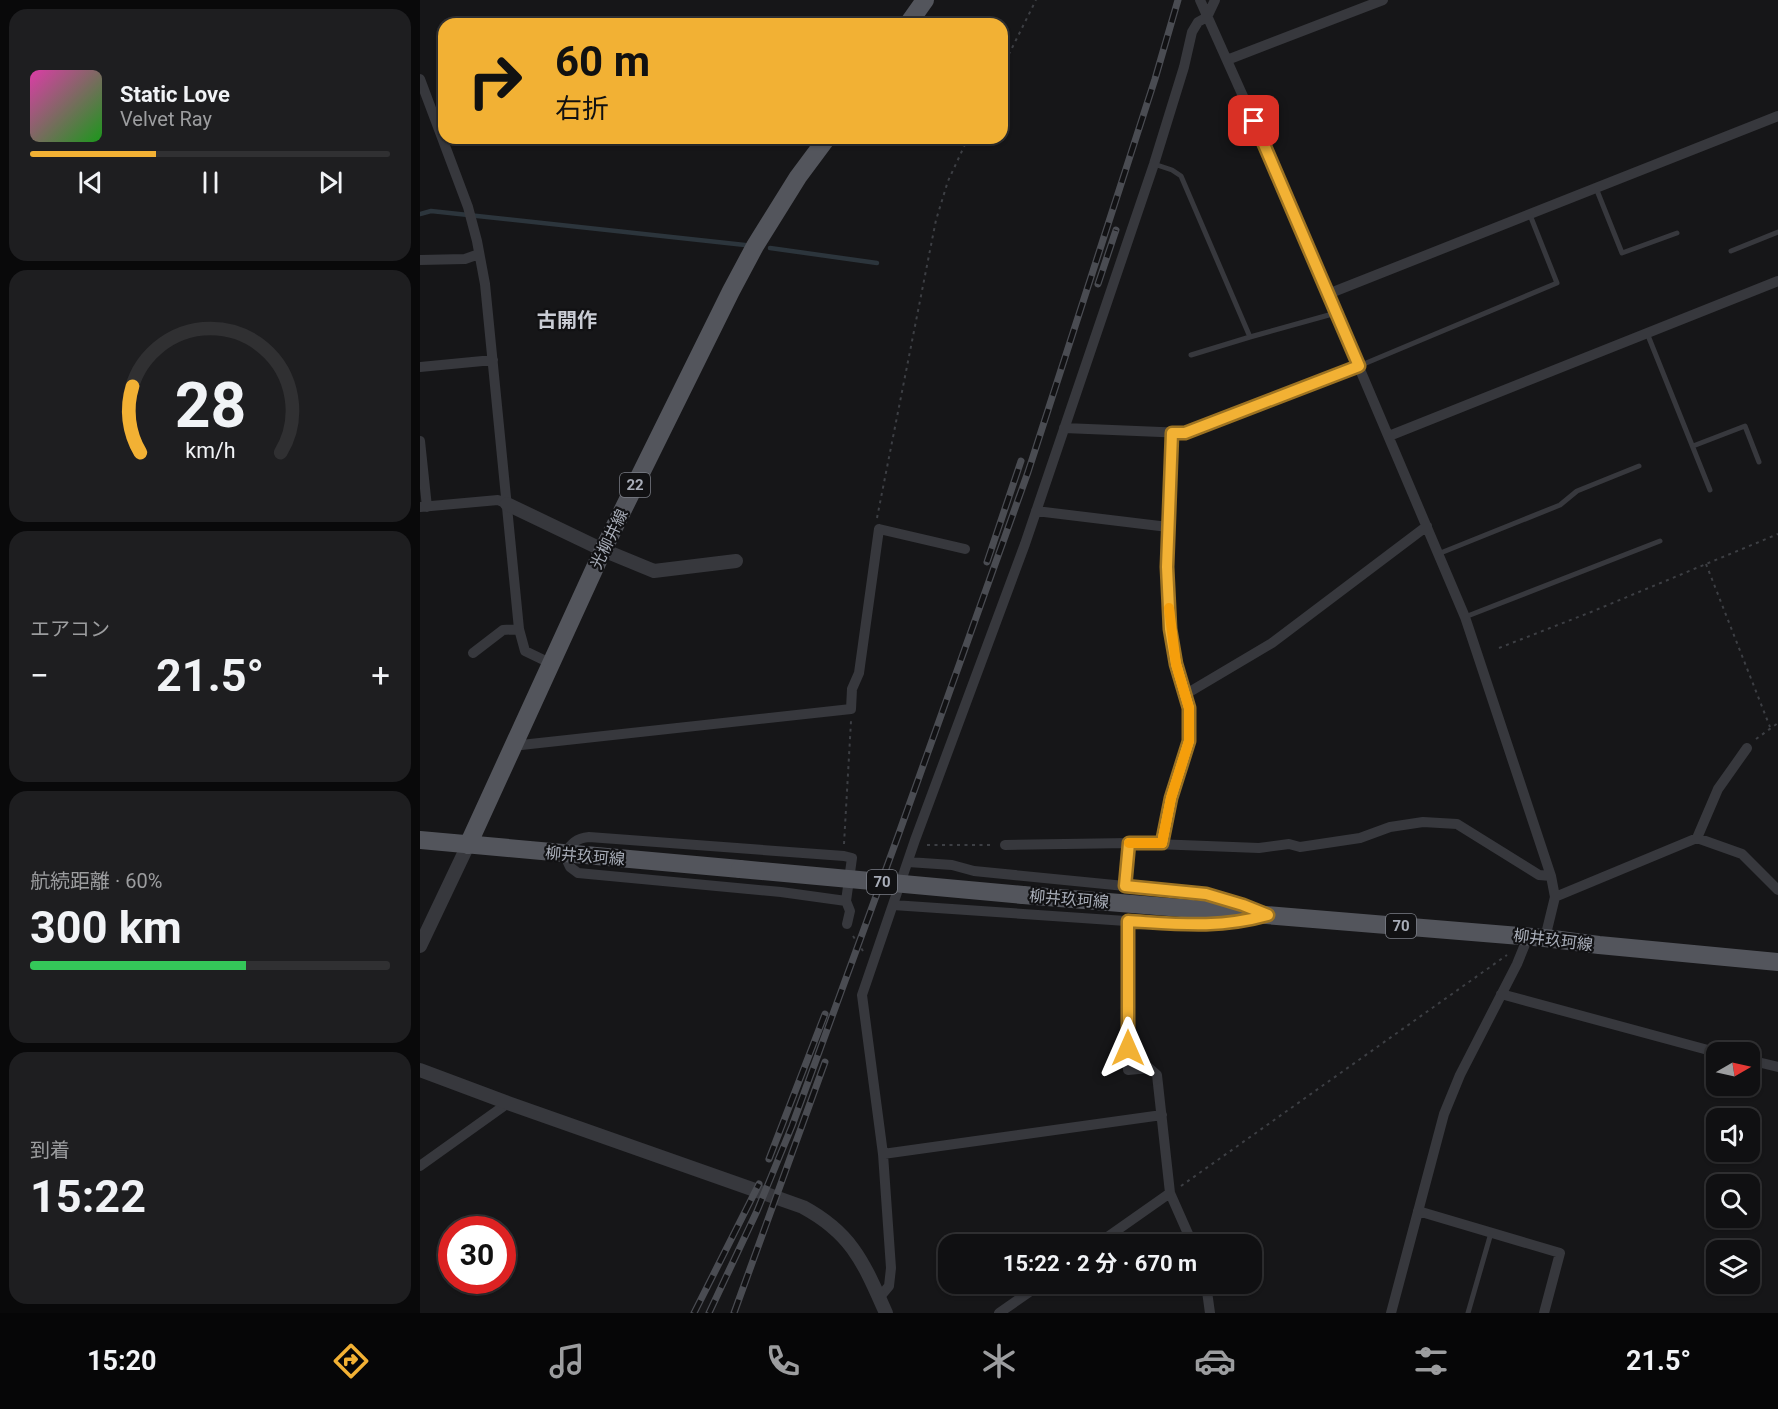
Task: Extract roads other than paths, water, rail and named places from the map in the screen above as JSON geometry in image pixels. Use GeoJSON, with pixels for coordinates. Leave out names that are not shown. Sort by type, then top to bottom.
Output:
{"type":"FeatureCollection","features":[{"type":"Feature","properties":{"kind":"main road"},"geometry":{"type":"LineString","coordinates":[[912,18],[925,0]]}},
{"type":"Feature","properties":{"kind":"main road","name":"光柳井線"},"geometry":{"type":"LineString","coordinates":[[468,845],[603,550],[750,255],[798,177],[823,144]]}},
{"type":"Feature","properties":{"kind":"main road"},"geometry":{"type":"LineString","coordinates":[[420,840],[468,845]]}},
{"type":"Feature","properties":{"kind":"main road","name":"柳井玖珂線"},"geometry":{"type":"LineString","coordinates":[[468,845],[1023,895],[1537,937],[1778,962]]}},
{"type":"Feature","properties":{"kind":"street"},"geometry":{"type":"LineString","coordinates":[[1200,0],[1465,617],[1551,876],[1555,897],[1537,937],[1517,964],[1501,994],[1460,1075],[1444,1114],[1391,1313]]}},
{"type":"Feature","properties":{"kind":"street"},"geometry":{"type":"LineString","coordinates":[[879,1298],[890,1286],[891,1268],[883,1154],[862,995],[915,840],[1064,428],[1154,164],[1184,68],[1192,32],[1198,22],[1207,17],[1215,0]]}},
{"type":"Feature","properties":{"kind":"street"},"geometry":{"type":"LineString","coordinates":[[1227,60],[1383,0]]}},
{"type":"Feature","properties":{"kind":"street"},"geometry":{"type":"LineString","coordinates":[[420,79],[438,127]]}},
{"type":"Feature","properties":{"kind":"street"},"geometry":{"type":"LineString","coordinates":[[1328,294],[1778,116]]}},
{"type":"Feature","properties":{"kind":"street"},"geometry":{"type":"LineString","coordinates":[[444,144],[468,207],[485,284],[519,629],[525,651],[552,664]]}},
{"type":"Feature","properties":{"kind":"street"},"geometry":{"type":"LineString","coordinates":[[420,261],[465,259],[479,254]]}},
{"type":"Feature","properties":{"kind":"street"},"geometry":{"type":"LineString","coordinates":[[1389,436],[1778,281]]}},
{"type":"Feature","properties":{"kind":"street"},"geometry":{"type":"LineString","coordinates":[[420,367],[493,360]]}},
{"type":"Feature","properties":{"kind":"street"},"geometry":{"type":"LineString","coordinates":[[1064,428],[1185,433],[1359,366]]}},
{"type":"Feature","properties":{"kind":"street"},"geometry":{"type":"LineString","coordinates":[[1162,843],[1171,798],[1189,741],[1189,708],[1176,664],[1170,629],[1167,567],[1172,433]]}},
{"type":"Feature","properties":{"kind":"street"},"geometry":{"type":"LineString","coordinates":[[420,441],[423,507],[498,500],[603,550],[654,571],[736,561]]}},
{"type":"Feature","properties":{"kind":"street"},"geometry":{"type":"LineString","coordinates":[[1035,511],[1168,527]]}},
{"type":"Feature","properties":{"kind":"street"},"geometry":{"type":"LineString","coordinates":[[1186,694],[1272,643],[1427,526]]}},
{"type":"Feature","properties":{"kind":"street"},"geometry":{"type":"LineString","coordinates":[[512,746],[851,709],[852,688],[859,673],[879,529],[965,549]]}},
{"type":"Feature","properties":{"kind":"street"},"geometry":{"type":"LineString","coordinates":[[473,653],[503,630],[519,629]]}},
{"type":"Feature","properties":{"kind":"street"},"geometry":{"type":"LineString","coordinates":[[1697,838],[1718,789],[1747,748]]}},
{"type":"Feature","properties":{"kind":"street"},"geometry":{"type":"LineString","coordinates":[[1005,845],[1162,843],[1184,846],[1259,848],[1289,844],[1300,847],[1360,838],[1390,826],[1424,822],[1457,824],[1539,875],[1551,876]]}},
{"type":"Feature","properties":{"kind":"street"},"geometry":{"type":"LineString","coordinates":[[846,901],[781,892],[578,873],[570,867],[564,854],[579,838],[589,837],[844,856],[852,858],[846,901],[850,910],[847,924]]}},
{"type":"Feature","properties":{"kind":"street"},"geometry":{"type":"LineString","coordinates":[[1555,897],[1697,838],[1742,854],[1778,890]]}},
{"type":"Feature","properties":{"kind":"street"},"geometry":{"type":"LineString","coordinates":[[1125,886],[1129,843]]}},
{"type":"Feature","properties":{"kind":"street"},"geometry":{"type":"LineString","coordinates":[[420,946],[468,845]]}},
{"type":"Feature","properties":{"kind":"street"},"geometry":{"type":"LineString","coordinates":[[908,862],[952,865],[974,871],[1206,894],[1268,915]]}},
{"type":"Feature","properties":{"kind":"street"},"geometry":{"type":"LineString","coordinates":[[970,910],[974,871]]}},
{"type":"Feature","properties":{"kind":"street"},"geometry":{"type":"LineString","coordinates":[[893,905],[1199,926],[1240,923],[1268,915]]}},
{"type":"Feature","properties":{"kind":"street"},"geometry":{"type":"LineString","coordinates":[[1128,921],[1128,1070],[1149,1068],[1157,1075],[1170,1193],[1188,1234]]}},
{"type":"Feature","properties":{"kind":"street"},"geometry":{"type":"LineString","coordinates":[[1501,994],[1706,1049]]}},
{"type":"Feature","properties":{"kind":"street"},"geometry":{"type":"LineString","coordinates":[[1760,1063],[1778,1067]]}},
{"type":"Feature","properties":{"kind":"street"},"geometry":{"type":"LineString","coordinates":[[420,1070],[803,1207],[825,1219],[857,1253],[886,1313]]}},
{"type":"Feature","properties":{"kind":"street"},"geometry":{"type":"LineString","coordinates":[[420,1166],[508,1103]]}},
{"type":"Feature","properties":{"kind":"street"},"geometry":{"type":"LineString","coordinates":[[883,1154],[1162,1115]]}},
{"type":"Feature","properties":{"kind":"street"},"geometry":{"type":"LineString","coordinates":[[1112,1234],[1170,1193]]}},
{"type":"Feature","properties":{"kind":"street"},"geometry":{"type":"LineString","coordinates":[[1418,1211],[1560,1253],[1544,1313]]}},
{"type":"Feature","properties":{"kind":"street"},"geometry":{"type":"LineString","coordinates":[[999,1313],[1027,1294]]}},
{"type":"Feature","properties":{"kind":"street"},"geometry":{"type":"LineString","coordinates":[[1207,1294],[1210,1313]]}},
{"type":"Feature","properties":{"kind":"lane"},"geometry":{"type":"LineString","coordinates":[[1154,164],[1172,170],[1181,176],[1250,337]]}},
{"type":"Feature","properties":{"kind":"lane"},"geometry":{"type":"LineString","coordinates":[[1596,188],[1622,253],[1677,233]]}},
{"type":"Feature","properties":{"kind":"lane"},"geometry":{"type":"LineString","coordinates":[[1359,366],[1557,283],[1530,214]]}},
{"type":"Feature","properties":{"kind":"lane"},"geometry":{"type":"LineString","coordinates":[[1731,251],[1778,232]]}},
{"type":"Feature","properties":{"kind":"lane"},"geometry":{"type":"LineString","coordinates":[[1191,355],[1336,313]]}},
{"type":"Feature","properties":{"kind":"lane"},"geometry":{"type":"LineString","coordinates":[[1647,333],[1710,490]]}},
{"type":"Feature","properties":{"kind":"lane"},"geometry":{"type":"LineString","coordinates":[[1693,446],[1745,426],[1759,462]]}},
{"type":"Feature","properties":{"kind":"lane"},"geometry":{"type":"LineString","coordinates":[[1438,554],[1560,505],[1576,491],[1639,466]]}},
{"type":"Feature","properties":{"kind":"lane"},"geometry":{"type":"LineString","coordinates":[[1465,617],[1660,541]]}},
{"type":"Feature","properties":{"kind":"lane"},"geometry":{"type":"LineString","coordinates":[[1468,1313],[1491,1233]]}},
{"type":"Feature","properties":{"kind":"waterway"},"geometry":{"type":"LineString","coordinates":[[420,214],[431,211],[745,245]]}},
{"type":"Feature","properties":{"kind":"waterway"},"geometry":{"type":"LineString","coordinates":[[770,248],[877,263]]}},
{"type":"Feature","properties":{"kind":"railway"},"geometry":{"type":"LineString","coordinates":[[709,1313],[757,1211],[792,1126],[898,836],[1028,472],[1155,79],[1178,0]]}},
{"type":"Feature","properties":{"kind":"railway"},"geometry":{"type":"LineString","coordinates":[[1098,284],[1116,230]]}},
{"type":"Feature","properties":{"kind":"railway"},"geometry":{"type":"LineString","coordinates":[[987,562],[1021,461]]}},
{"type":"Feature","properties":{"kind":"railway"},"geometry":{"type":"LineString","coordinates":[[769,1159],[825,1014]]}},
{"type":"Feature","properties":{"kind":"railway"},"geometry":{"type":"LineString","coordinates":[[734,1313],[825,1062]]}},
{"type":"Feature","properties":{"kind":"railway"},"geometry":{"type":"LineString","coordinates":[[694,1313],[759,1184]]}},
{"type":"Feature","properties":{"kind":"district","name":"古開作"},"geometry":{"type":"Point","coordinates":[567,320]}}]}
